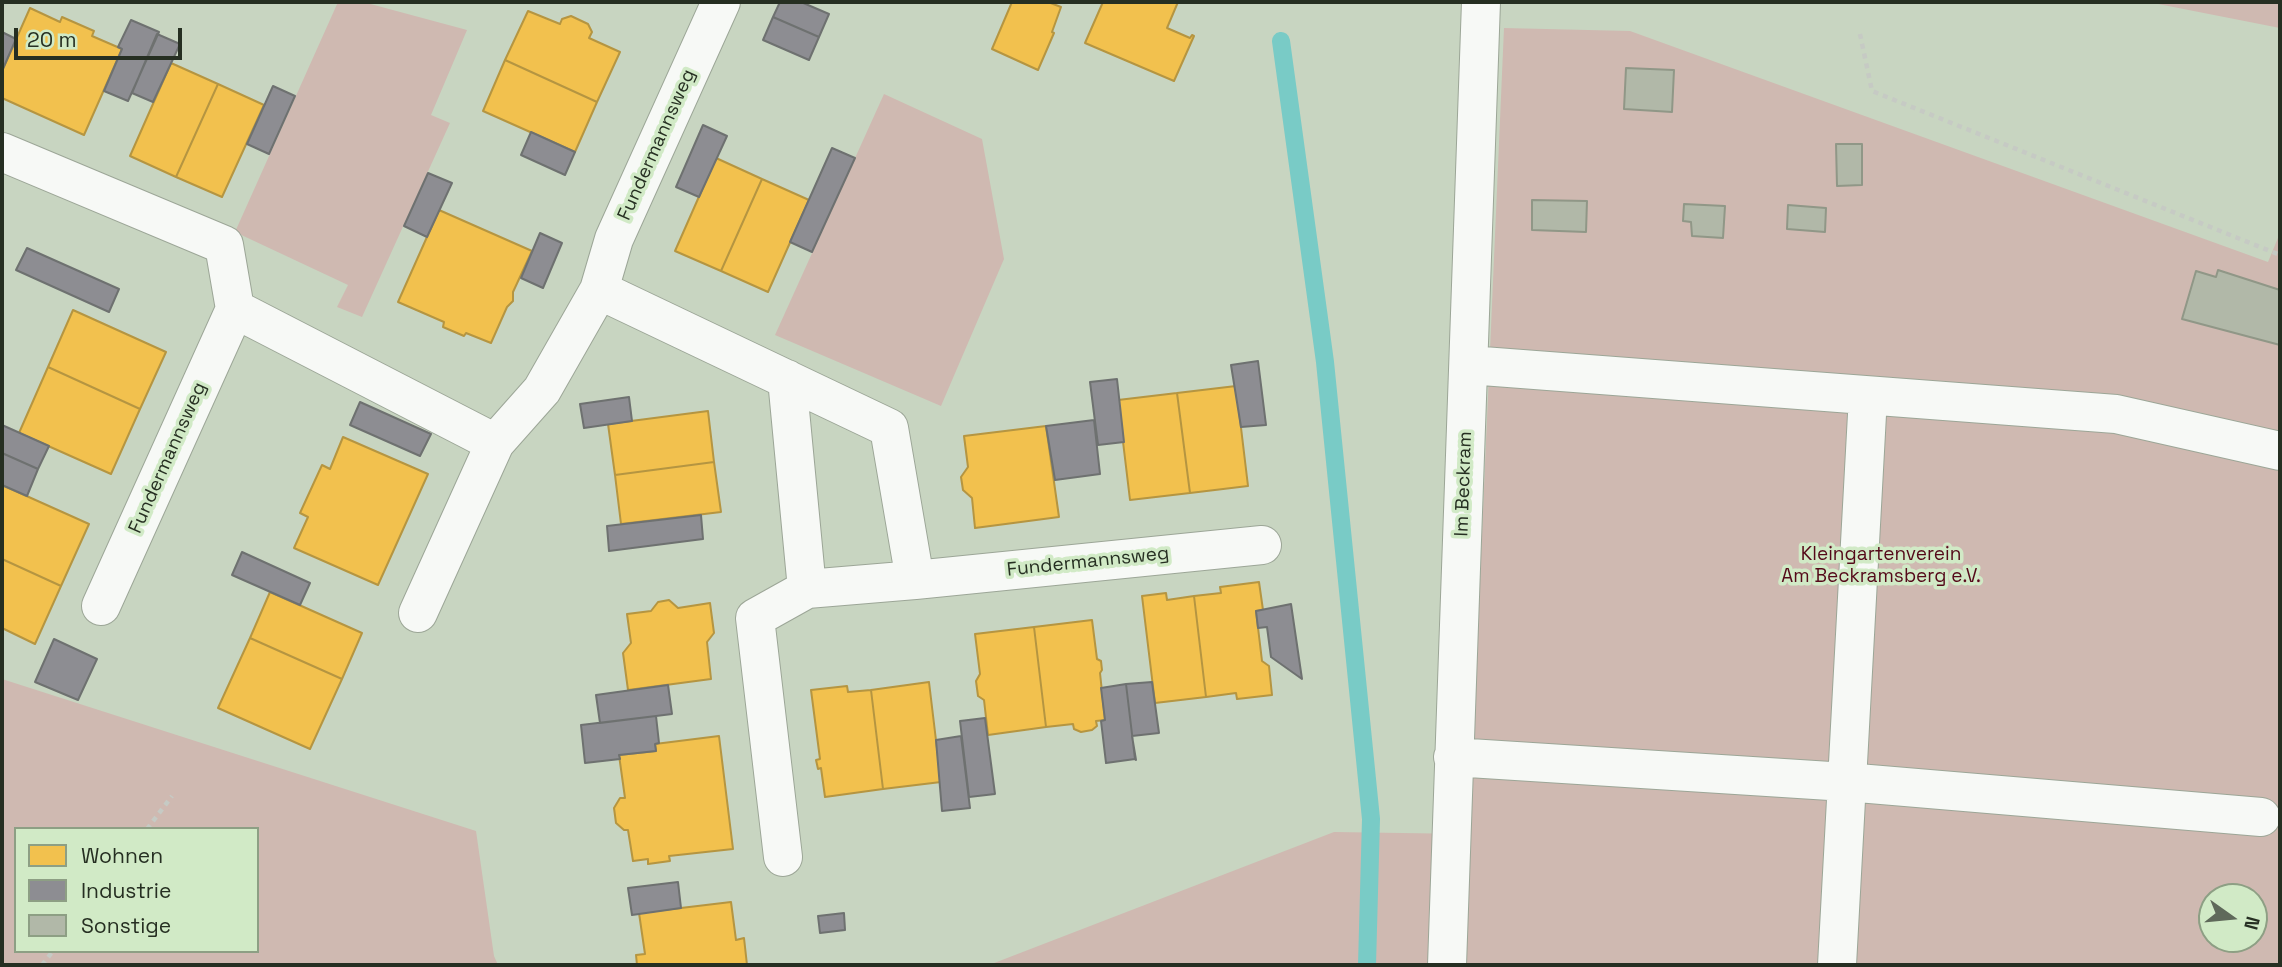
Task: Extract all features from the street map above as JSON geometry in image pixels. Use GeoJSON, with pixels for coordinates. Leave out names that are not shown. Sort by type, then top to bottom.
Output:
{"type":"FeatureCollection","features":[{"type":"Feature","properties":{"kind":"street","name":"Fundermannsweg"},"geometry":{"type":"LineString","coordinates":[[418,613],[495,443],[542,390],[599,290],[614,239],[721,2]]}},
{"type":"Feature","properties":{"kind":"street","name":"Im Beckram"},"geometry":{"type":"LineString","coordinates":[[1447,965],[1481,2]]}},
{"type":"Feature","properties":{"kind":"street"},"geometry":{"type":"LineString","coordinates":[[2,152],[224,245],[235,309],[495,443]]}},
{"type":"Feature","properties":{"kind":"street"},"geometry":{"type":"LineString","coordinates":[[599,290],[890,428],[915,580]]}},
{"type":"Feature","properties":{"kind":"street","name":"Fundermannsweg"},"geometry":{"type":"LineString","coordinates":[[101,606],[235,309]]}},
{"type":"Feature","properties":{"kind":"street"},"geometry":{"type":"LineString","coordinates":[[1469,365],[2116,414],[2280,451]]}},
{"type":"Feature","properties":{"kind":"street"},"geometry":{"type":"LineString","coordinates":[[787,379],[807,589]]}},
{"type":"Feature","properties":{"kind":"street"},"geometry":{"type":"LineString","coordinates":[[1837,965],[1868,396]]}},
{"type":"Feature","properties":{"kind":"street","name":"Fundermannsweg"},"geometry":{"type":"LineString","coordinates":[[783,857],[755,618],[807,589],[1262,545]]}},
{"type":"Feature","properties":{"kind":"street"},"geometry":{"type":"LineString","coordinates":[[1453,757],[1846,782],[2261,817]]}},
{"type":"Feature","properties":{"kind":"path"},"geometry":{"type":"LineString","coordinates":[[1860,34],[1872,91],[2280,254]]}},
{"type":"Feature","properties":{"kind":"path"},"geometry":{"type":"LineString","coordinates":[[149,827],[172,796]]}},
{"type":"Feature","properties":{"kind":"green space"},"geometry":{"type":"Polygon","coordinates":[[[338,2],[363,2],[467,30],[431,115],[450,123],[362,317],[337,307],[348,285],[235,232],[338,2]]]}},
{"type":"Feature","properties":{"kind":"green space"},"geometry":{"type":"Polygon","coordinates":[[[2148,2],[2280,2],[2280,28],[2148,2]]]}},
{"type":"Feature","properties":{"kind":"green space","name":"Kleingartenverein Am Beckramsberg e.V."},"geometry":{"type":"Polygon","coordinates":[[[1504,28],[1630,31],[2268,262],[2280,233],[2280,965],[989,965],[1334,832],[1469,834],[1504,28]]]}},
{"type":"Feature","properties":{"kind":"green space"},"geometry":{"type":"Polygon","coordinates":[[[884,94],[982,139],[1004,259],[941,406],[775,335],[884,94]]]}},
{"type":"Feature","properties":{"kind":"green space"},"geometry":{"type":"Polygon","coordinates":[[[2,679],[476,831],[494,956],[498,965],[2,965],[2,679]]]}},
{"type":"Feature","properties":{"kind":"building: Wohnen"},"geometry":{"type":"Polygon","coordinates":[[[1012,2],[1048,2],[1061,7],[1052,32],[1054,33],[1038,70],[992,49],[1012,2]]]}},
{"type":"Feature","properties":{"kind":"building: Wohnen"},"geometry":{"type":"Polygon","coordinates":[[[1103,2],[1178,2],[1167,28],[1190,38],[1194,36],[1174,81],[1085,43],[1103,2]]]}},
{"type":"Feature","properties":{"kind":"building: Wohnen"},"geometry":{"type":"Polygon","coordinates":[[[30,8],[60,22],[62,17],[94,31],[92,36],[122,49],[84,135],[2,98],[2,71],[30,8]]]}},
{"type":"Feature","properties":{"kind":"building: Wohnen"},"geometry":{"type":"Polygon","coordinates":[[[528,11],[560,24],[562,19],[571,16],[588,24],[592,32],[589,38],[620,52],[597,102],[505,60],[528,11]]]}},
{"type":"Feature","properties":{"kind":"building: Wohnen"},"geometry":{"type":"Polygon","coordinates":[[[505,60],[597,102],[575,152],[483,111],[505,60]]]}},
{"type":"Feature","properties":{"kind":"building: Wohnen"},"geometry":{"type":"Polygon","coordinates":[[[171,63],[218,84],[176,177],[130,156],[171,63]]]}},
{"type":"Feature","properties":{"kind":"building: Wohnen"},"geometry":{"type":"Polygon","coordinates":[[[218,84],[264,105],[222,197],[176,177],[218,84]]]}},
{"type":"Feature","properties":{"kind":"building: Wohnen"},"geometry":{"type":"Polygon","coordinates":[[[716,158],[762,179],[721,271],[675,251],[716,158]]]}},
{"type":"Feature","properties":{"kind":"building: Wohnen"},"geometry":{"type":"Polygon","coordinates":[[[762,179],[809,200],[768,292],[721,271],[762,179]]]}},
{"type":"Feature","properties":{"kind":"building: Wohnen"},"geometry":{"type":"Polygon","coordinates":[[[439,210],[532,251],[513,292],[513,301],[507,307],[491,343],[443,327],[444,322],[398,302],[439,210]]]}},
{"type":"Feature","properties":{"kind":"building: Wohnen"},"geometry":{"type":"Polygon","coordinates":[[[73,310],[166,352],[140,409],[48,367],[73,310]]]}},
{"type":"Feature","properties":{"kind":"building: Wohnen"},"geometry":{"type":"Polygon","coordinates":[[[48,367],[140,409],[111,474],[19,433],[48,367]]]}},
{"type":"Feature","properties":{"kind":"building: Wohnen"},"geometry":{"type":"Polygon","coordinates":[[[1236,386],[1248,486],[1190,493],[1177,393],[1236,386]]]}},
{"type":"Feature","properties":{"kind":"building: Wohnen"},"geometry":{"type":"Polygon","coordinates":[[[1177,393],[1190,493],[1130,500],[1118,400],[1177,393]]]}},
{"type":"Feature","properties":{"kind":"building: Wohnen"},"geometry":{"type":"Polygon","coordinates":[[[708,411],[714,462],[615,475],[608,424],[708,411]]]}},
{"type":"Feature","properties":{"kind":"building: Wohnen"},"geometry":{"type":"Polygon","coordinates":[[[1046,426],[1059,517],[975,528],[972,498],[963,490],[961,477],[968,467],[964,436],[1046,426]]]}},
{"type":"Feature","properties":{"kind":"building: Wohnen"},"geometry":{"type":"Polygon","coordinates":[[[343,437],[428,474],[378,585],[294,548],[308,517],[300,513],[322,465],[330,469],[343,437]]]}},
{"type":"Feature","properties":{"kind":"building: Wohnen"},"geometry":{"type":"Polygon","coordinates":[[[714,462],[721,512],[621,524],[615,475],[714,462]]]}},
{"type":"Feature","properties":{"kind":"building: Wohnen"},"geometry":{"type":"Polygon","coordinates":[[[2,485],[89,524],[61,586],[2,559],[2,485]]]}},
{"type":"Feature","properties":{"kind":"building: Wohnen"},"geometry":{"type":"Polygon","coordinates":[[[2,559],[61,586],[35,644],[2,628],[2,559]]]}},
{"type":"Feature","properties":{"kind":"building: Wohnen"},"geometry":{"type":"Polygon","coordinates":[[[1259,582],[1263,610],[1256,611],[1262,661],[1269,666],[1272,695],[1237,699],[1236,693],[1206,697],[1194,596],[1221,593],[1220,587],[1259,582]]]}},
{"type":"Feature","properties":{"kind":"building: Wohnen"},"geometry":{"type":"Polygon","coordinates":[[[270,592],[362,633],[342,679],[250,638],[270,592]]]}},
{"type":"Feature","properties":{"kind":"building: Wohnen"},"geometry":{"type":"Polygon","coordinates":[[[1166,593],[1167,600],[1194,596],[1206,697],[1155,703],[1142,596],[1166,593]]]}},
{"type":"Feature","properties":{"kind":"building: Wohnen"},"geometry":{"type":"Polygon","coordinates":[[[669,600],[678,608],[710,603],[714,633],[707,642],[711,679],[628,690],[623,653],[631,643],[627,614],[651,611],[658,602],[669,600]]]}},
{"type":"Feature","properties":{"kind":"building: Wohnen"},"geometry":{"type":"Polygon","coordinates":[[[1092,620],[1097,659],[1101,661],[1105,720],[1096,721],[1097,726],[1092,730],[1081,732],[1074,729],[1073,724],[1046,727],[1034,627],[1092,620]]]}},
{"type":"Feature","properties":{"kind":"building: Wohnen"},"geometry":{"type":"Polygon","coordinates":[[[1034,627],[1046,727],[988,735],[984,700],[978,696],[976,681],[980,674],[975,634],[1034,627]]]}},
{"type":"Feature","properties":{"kind":"building: Wohnen"},"geometry":{"type":"Polygon","coordinates":[[[250,638],[342,679],[310,749],[218,708],[250,638]]]}},
{"type":"Feature","properties":{"kind":"building: Wohnen"},"geometry":{"type":"Polygon","coordinates":[[[929,682],[941,782],[883,789],[871,690],[929,682]]]}},
{"type":"Feature","properties":{"kind":"building: Wohnen"},"geometry":{"type":"Polygon","coordinates":[[[847,686],[848,692],[871,690],[883,789],[825,797],[821,768],[818,769],[816,760],[820,759],[811,690],[847,686]]]}},
{"type":"Feature","properties":{"kind":"building: Wohnen"},"geometry":{"type":"Polygon","coordinates":[[[719,736],[733,849],[669,856],[670,861],[648,864],[648,859],[633,861],[628,830],[616,823],[614,808],[620,798],[625,798],[619,755],[656,751],[655,744],[719,736]]]}},
{"type":"Feature","properties":{"kind":"building: Wohnen"},"geometry":{"type":"Polygon","coordinates":[[[731,902],[736,940],[744,938],[747,965],[637,965],[636,955],[645,954],[639,913],[731,902]]]}},
{"type":"Feature","properties":{"kind":"building: Industrie"},"geometry":{"type":"Polygon","coordinates":[[[780,2],[801,2],[829,14],[819,37],[773,17],[780,2]]]}},
{"type":"Feature","properties":{"kind":"building: Industrie"},"geometry":{"type":"Polygon","coordinates":[[[773,17],[819,37],[809,60],[763,40],[773,17]]]}},
{"type":"Feature","properties":{"kind":"building: Industrie"},"geometry":{"type":"Polygon","coordinates":[[[131,20],[159,32],[128,101],[104,91],[122,49],[118,47],[131,20]]]}},
{"type":"Feature","properties":{"kind":"building: Industrie"},"geometry":{"type":"Polygon","coordinates":[[[2,32],[16,39],[2,71],[2,32]]]}},
{"type":"Feature","properties":{"kind":"building: Industrie"},"geometry":{"type":"Polygon","coordinates":[[[157,34],[180,44],[153,102],[132,93],[157,34]]]}},
{"type":"Feature","properties":{"kind":"building: Industrie"},"geometry":{"type":"Polygon","coordinates":[[[273,86],[295,96],[269,154],[247,144],[273,86]]]}},
{"type":"Feature","properties":{"kind":"building: Industrie"},"geometry":{"type":"Polygon","coordinates":[[[703,125],[727,136],[699,197],[676,187],[703,125]]]}},
{"type":"Feature","properties":{"kind":"building: Industrie"},"geometry":{"type":"Polygon","coordinates":[[[531,132],[575,152],[565,175],[521,155],[531,132]]]}},
{"type":"Feature","properties":{"kind":"building: Industrie"},"geometry":{"type":"Polygon","coordinates":[[[832,148],[855,158],[812,252],[790,242],[832,148]]]}},
{"type":"Feature","properties":{"kind":"building: Industrie"},"geometry":{"type":"Polygon","coordinates":[[[428,173],[452,183],[427,237],[404,226],[428,173]]]}},
{"type":"Feature","properties":{"kind":"building: Industrie"},"geometry":{"type":"Polygon","coordinates":[[[540,233],[562,243],[543,288],[521,278],[540,233]]]}},
{"type":"Feature","properties":{"kind":"building: Industrie"},"geometry":{"type":"Polygon","coordinates":[[[27,248],[119,289],[109,312],[16,270],[27,248]]]}},
{"type":"Feature","properties":{"kind":"building: Industrie"},"geometry":{"type":"Polygon","coordinates":[[[1258,361],[1266,425],[1241,427],[1231,365],[1258,361]]]}},
{"type":"Feature","properties":{"kind":"building: Industrie"},"geometry":{"type":"Polygon","coordinates":[[[1117,379],[1124,442],[1098,445],[1090,382],[1117,379]]]}},
{"type":"Feature","properties":{"kind":"building: Industrie"},"geometry":{"type":"Polygon","coordinates":[[[629,397],[632,421],[584,428],[580,404],[629,397]]]}},
{"type":"Feature","properties":{"kind":"building: Industrie"},"geometry":{"type":"Polygon","coordinates":[[[360,402],[431,434],[420,456],[350,425],[360,402]]]}},
{"type":"Feature","properties":{"kind":"building: Industrie"},"geometry":{"type":"Polygon","coordinates":[[[1094,420],[1100,474],[1055,480],[1046,426],[1094,420]]]}},
{"type":"Feature","properties":{"kind":"building: Industrie"},"geometry":{"type":"Polygon","coordinates":[[[2,425],[49,446],[38,469],[2,453],[2,425]]]}},
{"type":"Feature","properties":{"kind":"building: Industrie"},"geometry":{"type":"Polygon","coordinates":[[[2,453],[38,469],[27,496],[2,485],[2,453]]]}},
{"type":"Feature","properties":{"kind":"building: Industrie"},"geometry":{"type":"Polygon","coordinates":[[[701,515],[703,539],[609,551],[607,526],[701,515]]]}},
{"type":"Feature","properties":{"kind":"building: Industrie"},"geometry":{"type":"Polygon","coordinates":[[[242,552],[310,583],[300,605],[232,575],[242,552]]]}},
{"type":"Feature","properties":{"kind":"building: Industrie"},"geometry":{"type":"Polygon","coordinates":[[[1291,604],[1302,679],[1271,657],[1267,627],[1258,628],[1256,611],[1291,604]]]}},
{"type":"Feature","properties":{"kind":"building: Industrie"},"geometry":{"type":"Polygon","coordinates":[[[54,639],[97,659],[78,700],[35,682],[54,639]]]}},
{"type":"Feature","properties":{"kind":"building: Industrie"},"geometry":{"type":"Polygon","coordinates":[[[1152,682],[1159,733],[1132,736],[1126,684],[1152,682]]]}},
{"type":"Feature","properties":{"kind":"building: Industrie"},"geometry":{"type":"Polygon","coordinates":[[[1126,684],[1135,759],[1106,763],[1101,721],[1105,720],[1101,688],[1126,684]]]}},
{"type":"Feature","properties":{"kind":"building: Industrie"},"geometry":{"type":"Polygon","coordinates":[[[668,685],[672,714],[600,723],[596,695],[668,685]]]}},
{"type":"Feature","properties":{"kind":"building: Industrie"},"geometry":{"type":"Polygon","coordinates":[[[656,716],[659,743],[655,744],[656,751],[619,755],[620,759],[585,763],[581,725],[656,716]]]}},
{"type":"Feature","properties":{"kind":"building: Industrie"},"geometry":{"type":"Polygon","coordinates":[[[985,718],[995,794],[969,797],[960,721],[985,718]]]}},
{"type":"Feature","properties":{"kind":"building: Industrie"},"geometry":{"type":"Polygon","coordinates":[[[961,736],[970,808],[942,811],[936,740],[961,736]]]}},
{"type":"Feature","properties":{"kind":"building: Industrie"},"geometry":{"type":"Polygon","coordinates":[[[678,882],[681,908],[632,915],[628,888],[678,882]]]}},
{"type":"Feature","properties":{"kind":"building: Industrie"},"geometry":{"type":"Polygon","coordinates":[[[844,913],[845,930],[820,933],[818,916],[844,913]]]}},
{"type":"Feature","properties":{"kind":"building: Sonstige"},"geometry":{"type":"Polygon","coordinates":[[[1626,68],[1674,70],[1672,112],[1624,109],[1626,68]]]}},
{"type":"Feature","properties":{"kind":"building: Sonstige"},"geometry":{"type":"Polygon","coordinates":[[[1836,144],[1862,144],[1862,185],[1837,186],[1836,144]]]}},
{"type":"Feature","properties":{"kind":"building: Sonstige"},"geometry":{"type":"Polygon","coordinates":[[[1532,200],[1587,201],[1586,232],[1532,230],[1532,200]]]}},
{"type":"Feature","properties":{"kind":"building: Sonstige"},"geometry":{"type":"Polygon","coordinates":[[[1684,204],[1725,206],[1723,238],[1692,236],[1691,222],[1683,221],[1684,204]]]}},
{"type":"Feature","properties":{"kind":"building: Sonstige"},"geometry":{"type":"Polygon","coordinates":[[[1788,205],[1826,208],[1825,232],[1787,229],[1788,205]]]}},
{"type":"Feature","properties":{"kind":"building: Sonstige"},"geometry":{"type":"Polygon","coordinates":[[[2218,270],[2280,290],[2280,345],[2182,319],[2196,271],[2216,277],[2218,270]]]}},
{"type":"Feature","properties":{"kind":"waterway"},"geometry":{"type":"LineString","coordinates":[[1281,41],[1325,362],[1371,819],[1367,965]]}}]}
